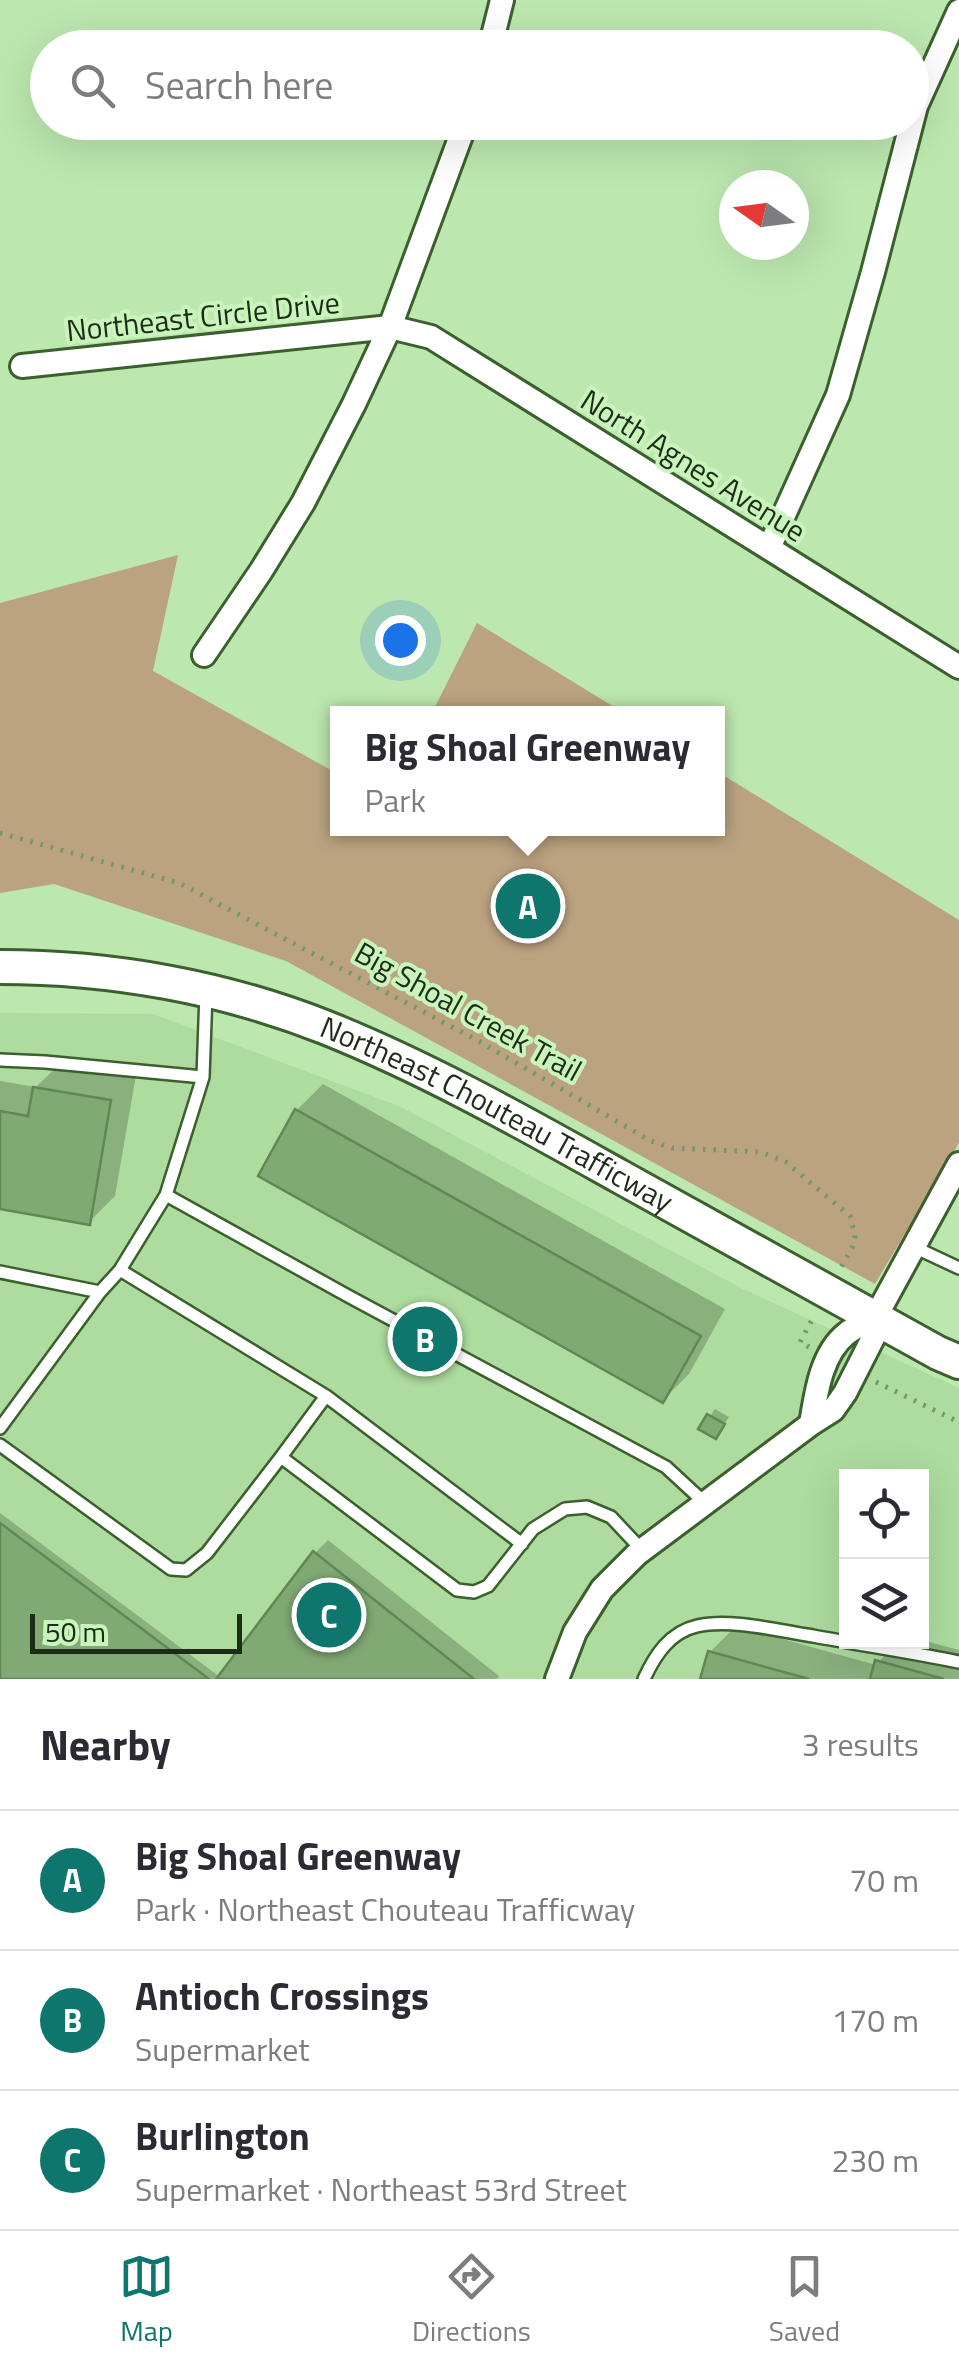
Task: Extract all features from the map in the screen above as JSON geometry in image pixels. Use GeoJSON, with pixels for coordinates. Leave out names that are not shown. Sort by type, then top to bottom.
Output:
{"type":"FeatureCollection","features":[{"type":"Feature","properties":{"kind":"main road","name":"Northeast Chouteau Trafficway"},"geometry":{"type":"LineString","coordinates":[[0,968],[48,967],[206,990],[324,1027],[390,1055],[516,1119],[959,1362]]}},
{"type":"Feature","properties":{"kind":"street"},"geometry":{"type":"LineString","coordinates":[[494,30],[502,0]]}},
{"type":"Feature","properties":{"kind":"street"},"geometry":{"type":"LineString","coordinates":[[929,77],[959,11]]}},
{"type":"Feature","properties":{"kind":"street"},"geometry":{"type":"LineString","coordinates":[[204,655],[302,503],[354,404],[390,326],[459,140]]}},
{"type":"Feature","properties":{"kind":"street"},"geometry":{"type":"LineString","coordinates":[[768,548],[838,395],[907,140]]}},
{"type":"Feature","properties":{"kind":"street","name":"North Agnes Avenue"},"geometry":{"type":"LineString","coordinates":[[390,326],[432,337],[959,668]]}},
{"type":"Feature","properties":{"kind":"street","name":"Northeast Circle Drive"},"geometry":{"type":"LineString","coordinates":[[22,366],[390,326]]}},
{"type":"Feature","properties":{"kind":"street"},"geometry":{"type":"LineString","coordinates":[[557,1679],[574,1632],[602,1589],[642,1550],[833,1410],[874,1336],[875,1318],[959,1164]]}},
{"type":"Feature","properties":{"kind":"lane"},"geometry":{"type":"LineString","coordinates":[[0,1428],[120,1270],[166,1195],[202,1077],[206,990]]}},
{"type":"Feature","properties":{"kind":"lane"},"geometry":{"type":"LineString","coordinates":[[0,1060],[202,1077]]}},
{"type":"Feature","properties":{"kind":"lane"},"geometry":{"type":"LineString","coordinates":[[166,1195],[666,1467],[705,1503]]}},
{"type":"Feature","properties":{"kind":"lane"},"geometry":{"type":"LineString","coordinates":[[914,1247],[959,1268]]}},
{"type":"Feature","properties":{"kind":"lane"},"geometry":{"type":"LineString","coordinates":[[120,1270],[326,1396],[522,1544]]}},
{"type":"Feature","properties":{"kind":"lane"},"geometry":{"type":"LineString","coordinates":[[0,1272],[100,1292]]}},
{"type":"Feature","properties":{"kind":"lane"},"geometry":{"type":"LineString","coordinates":[[0,1445],[171,1569],[186,1570],[207,1553],[326,1396]]}},
{"type":"Feature","properties":{"kind":"lane"},"geometry":{"type":"LineString","coordinates":[[280,1457],[457,1590],[474,1592],[488,1586],[533,1529],[565,1509],[587,1507],[611,1517],[642,1550]]}},
{"type":"Feature","properties":{"kind":"lane"},"geometry":{"type":"LineString","coordinates":[[644,1679],[662,1647],[695,1626],[752,1626],[959,1662]]}},
{"type":"Feature","properties":{"kind":"path","name":"Big Shoal Creek Trail"},"geometry":{"type":"LineString","coordinates":[[0,833],[179,883],[476,1039],[651,1141],[672,1148],[761,1152],[786,1162],[850,1216],[855,1236],[840,1269]]}},
{"type":"Feature","properties":{"kind":"path"},"geometry":{"type":"LineString","coordinates":[[870,1380],[959,1422]]}},
{"type":"Feature","properties":{"kind":"shaded area"},"geometry":{"type":"Polygon","coordinates":[[[178,555],[153,671],[330,770],[330,836],[725,836],[725,776],[959,920],[959,1143],[875,1284],[286,961],[54,884],[0,893],[0,603],[178,555]]]}},
{"type":"Feature","properties":{"kind":"shaded area"},"geometry":{"type":"Polygon","coordinates":[[[477,623],[613,706],[436,706],[477,623]]]}},
{"type":"Feature","properties":{"kind":"shaded area"},"geometry":{"type":"Polygon","coordinates":[[[0,1013],[153,1014],[401,1107],[743,1289],[959,1388],[959,1679],[0,1679],[0,1013]]]}},
{"type":"Feature","properties":{"kind":"building"},"geometry":{"type":"Polygon","coordinates":[[[33,1087],[111,1100],[90,1225],[0,1209],[0,1111],[28,1116],[33,1087]]]}},
{"type":"Feature","properties":{"kind":"building"},"geometry":{"type":"Polygon","coordinates":[[[295,1109],[701,1336],[663,1403],[258,1176],[295,1109]]]}},
{"type":"Feature","properties":{"kind":"building"},"geometry":{"type":"Polygon","coordinates":[[[707,1414],[725,1424],[716,1439],[698,1429],[707,1414]]]}},
{"type":"Feature","properties":{"kind":"building"},"geometry":{"type":"Polygon","coordinates":[[[0,1523],[209,1679],[0,1679],[0,1523]]]}},
{"type":"Feature","properties":{"kind":"building"},"geometry":{"type":"Polygon","coordinates":[[[313,1551],[474,1679],[216,1679],[313,1551]]]}},
{"type":"Feature","properties":{"kind":"building"},"geometry":{"type":"Polygon","coordinates":[[[708,1651],[809,1679],[700,1679],[708,1651]]]}},
{"type":"Feature","properties":{"kind":"building"},"geometry":{"type":"Polygon","coordinates":[[[875,1660],[944,1679],[870,1679],[875,1660]]]}},
{"type":"Feature","properties":{"kind":"place","name":"Big Shoal Greenway"},"geometry":{"type":"Point","coordinates":[528,906]}},
{"type":"Feature","properties":{"kind":"place","name":"Antioch Crossings"},"geometry":{"type":"Point","coordinates":[425,1339]}},
{"type":"Feature","properties":{"kind":"place","name":"Burlington"},"geometry":{"type":"Point","coordinates":[329,1615]}}]}
